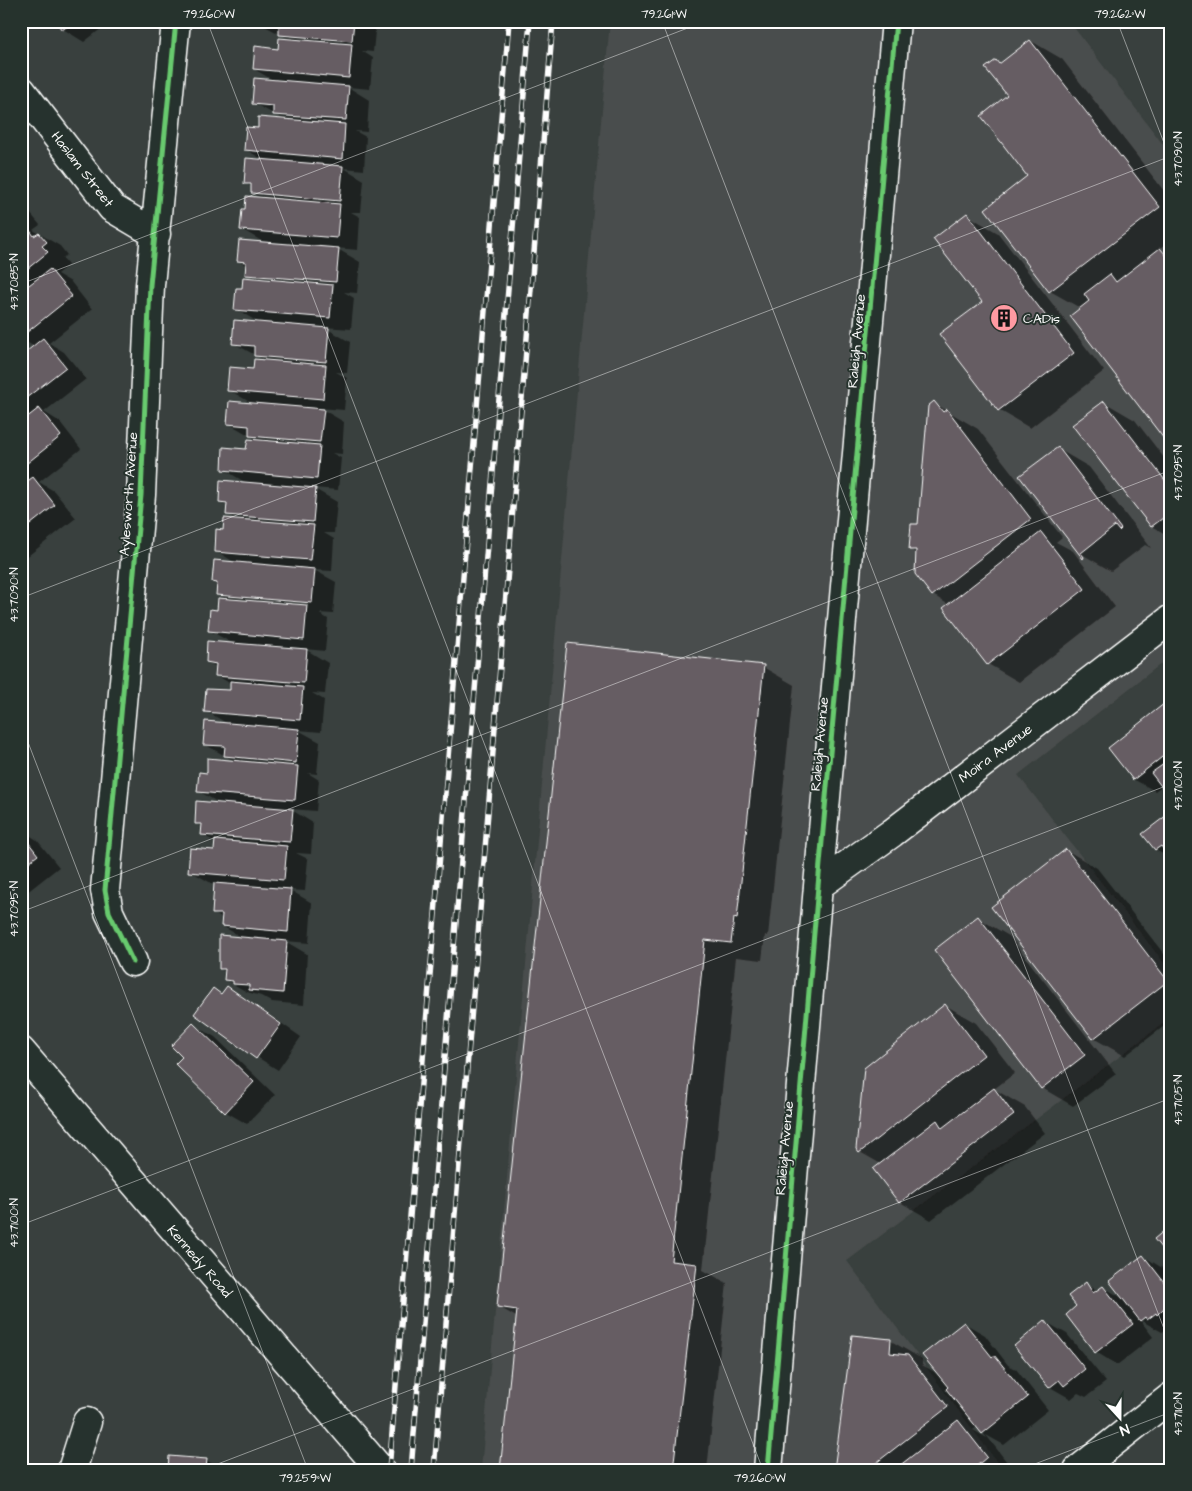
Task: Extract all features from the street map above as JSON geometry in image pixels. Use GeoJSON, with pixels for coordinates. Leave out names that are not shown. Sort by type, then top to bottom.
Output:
{"type":"FeatureCollection","features":[{"type":"Feature","properties":{"kind":"street","name":"Aylesworth Avenue"},"geometry":{"type":"LineString","coordinates":[[132,962],[109,912],[105,890],[141,495],[148,309],[176,21]]}},
{"type":"Feature","properties":{"kind":"street","name":"Raleigh Avenue"},"geometry":{"type":"LineString","coordinates":[[768,1470],[818,886],[896,21]]}},
{"type":"Feature","properties":{"kind":"street","name":"Haslam Street"},"geometry":{"type":"LineString","coordinates":[[21,90],[112,208],[156,234]]}},
{"type":"Feature","properties":{"kind":"street","name":"Moira Avenue"},"geometry":{"type":"LineString","coordinates":[[818,886],[892,833],[1171,619]]}},
{"type":"Feature","properties":{"kind":"street","name":"Kennedy Road"},"geometry":{"type":"LineString","coordinates":[[21,1051],[381,1470]]}},
{"type":"Feature","properties":{"kind":"street"},"geometry":{"type":"LineString","coordinates":[[1078,1470],[1171,1397]]}},
{"type":"Feature","properties":{"kind":"street"},"geometry":{"type":"LineString","coordinates":[[72,1470],[86,1422]]}},
{"type":"Feature","properties":{"kind":"shaded area"},"geometry":{"type":"Polygon","coordinates":[[[610,21],[1069,21],[1171,155],[1171,656],[1018,775],[1171,972],[1171,1018],[847,1261],[1003,1470],[481,1470],[610,21]]]}},
{"type":"Feature","properties":{"kind":"building"},"geometry":{"type":"Polygon","coordinates":[[[55,21],[75,21],[62,30],[55,21]]]}},
{"type":"Feature","properties":{"kind":"building"},"geometry":{"type":"Polygon","coordinates":[[[258,21],[354,21],[352,41],[279,35],[279,25],[258,24],[258,21]]]}},
{"type":"Feature","properties":{"kind":"building"},"geometry":{"type":"Polygon","coordinates":[[[279,38],[352,44],[349,78],[253,69],[255,46],[278,49],[279,38]]]}},
{"type":"Feature","properties":{"kind":"building"},"geometry":{"type":"Polygon","coordinates":[[[1030,40],[1160,207],[1049,292],[985,209],[1027,176],[981,116],[1007,95],[985,68],[996,60],[999,64],[1030,40]]]}},
{"type":"Feature","properties":{"kind":"building"},"geometry":{"type":"Polygon","coordinates":[[[254,78],[349,86],[346,120],[273,115],[273,106],[252,104],[254,78]]]}},
{"type":"Feature","properties":{"kind":"building"},"geometry":{"type":"Polygon","coordinates":[[[258,117],[345,124],[343,159],[244,150],[246,127],[258,128],[258,117]]]}},
{"type":"Feature","properties":{"kind":"building"},"geometry":{"type":"Polygon","coordinates":[[[246,158],[343,166],[340,201],[251,193],[251,184],[244,184],[246,158]]]}},
{"type":"Feature","properties":{"kind":"building"},"geometry":{"type":"Polygon","coordinates":[[[246,196],[340,204],[337,238],[240,230],[242,209],[245,209],[246,196]]]}},
{"type":"Feature","properties":{"kind":"building","name":"CADis"},"geometry":{"type":"Polygon","coordinates":[[[967,213],[1074,353],[998,411],[939,334],[982,302],[933,239],[967,213]]]}},
{"type":"Feature","properties":{"kind":"building"},"geometry":{"type":"Polygon","coordinates":[[[25,224],[34,236],[39,233],[47,242],[42,246],[48,252],[21,274],[21,227],[25,224]]]}},
{"type":"Feature","properties":{"kind":"building"},"geometry":{"type":"Polygon","coordinates":[[[239,240],[339,248],[336,282],[245,275],[246,262],[237,261],[239,240]]]}},
{"type":"Feature","properties":{"kind":"building"},"geometry":{"type":"Polygon","coordinates":[[[1160,248],[1171,261],[1171,448],[1070,316],[1089,301],[1084,294],[1110,274],[1116,282],[1160,248]]]}},
{"type":"Feature","properties":{"kind":"building"},"geometry":{"type":"Polygon","coordinates":[[[50,269],[72,296],[21,337],[21,291],[50,269]]]}},
{"type":"Feature","properties":{"kind":"building"},"geometry":{"type":"Polygon","coordinates":[[[243,277],[333,285],[330,318],[234,310],[236,288],[242,288],[243,277]]]}},
{"type":"Feature","properties":{"kind":"building"},"geometry":{"type":"Polygon","coordinates":[[[234,320],[329,328],[326,362],[254,356],[254,346],[232,344],[234,320]]]}},
{"type":"Feature","properties":{"kind":"building"},"geometry":{"type":"Polygon","coordinates":[[[43,338],[66,367],[21,402],[21,356],[43,338]]]}},
{"type":"Feature","properties":{"kind":"building"},"geometry":{"type":"Polygon","coordinates":[[[254,359],[326,365],[323,399],[227,391],[229,367],[253,369],[254,359]]]}},
{"type":"Feature","properties":{"kind":"building"},"geometry":{"type":"Polygon","coordinates":[[[229,401],[324,409],[320,442],[249,436],[249,426],[227,424],[229,401]]]}},
{"type":"Feature","properties":{"kind":"building"},"geometry":{"type":"Polygon","coordinates":[[[934,401],[943,412],[947,409],[1031,519],[932,596],[915,574],[916,550],[909,550],[911,524],[918,524],[928,406],[934,401]]]}},
{"type":"Feature","properties":{"kind":"building"},"geometry":{"type":"Polygon","coordinates":[[[1104,401],[1171,488],[1171,512],[1151,527],[1072,425],[1104,401]]]}},
{"type":"Feature","properties":{"kind":"building"},"geometry":{"type":"Polygon","coordinates":[[[39,408],[61,436],[21,468],[21,422],[39,408]]]}},
{"type":"Feature","properties":{"kind":"building"},"geometry":{"type":"Polygon","coordinates":[[[248,439],[320,445],[317,479],[222,470],[223,447],[246,449],[248,439]]]}},
{"type":"Feature","properties":{"kind":"building"},"geometry":{"type":"Polygon","coordinates":[[[1058,447],[1121,529],[1119,531],[1115,526],[1081,553],[1084,557],[1083,559],[1019,476],[1058,447]]]}},
{"type":"Feature","properties":{"kind":"building"},"geometry":{"type":"Polygon","coordinates":[[[33,477],[55,505],[21,532],[21,486],[33,477]]]}},
{"type":"Feature","properties":{"kind":"building"},"geometry":{"type":"Polygon","coordinates":[[[220,480],[316,488],[313,522],[226,515],[227,503],[219,502],[220,480]]]}},
{"type":"Feature","properties":{"kind":"building"},"geometry":{"type":"Polygon","coordinates":[[[224,518],[314,525],[310,560],[215,552],[216,529],[223,530],[224,518]]]}},
{"type":"Feature","properties":{"kind":"building"},"geometry":{"type":"Polygon","coordinates":[[[1041,532],[1085,589],[987,665],[943,608],[1041,532]]]}},
{"type":"Feature","properties":{"kind":"building"},"geometry":{"type":"Polygon","coordinates":[[[214,560],[315,569],[312,603],[216,595],[217,583],[212,582],[214,560]]]}},
{"type":"Feature","properties":{"kind":"building"},"geometry":{"type":"Polygon","coordinates":[[[218,598],[307,605],[304,640],[208,631],[210,609],[217,610],[218,598]]]}},
{"type":"Feature","properties":{"kind":"building"},"geometry":{"type":"Polygon","coordinates":[[[207,641],[307,649],[304,683],[215,676],[216,664],[206,662],[207,641]]]}},
{"type":"Feature","properties":{"kind":"building"},"geometry":{"type":"Polygon","coordinates":[[[567,643],[764,665],[737,919],[734,918],[731,943],[705,940],[671,1261],[697,1264],[673,1470],[500,1470],[517,1310],[497,1307],[567,643]]]}},
{"type":"Feature","properties":{"kind":"building"},"geometry":{"type":"Polygon","coordinates":[[[230,681],[303,687],[300,720],[204,712],[206,689],[230,690],[230,681]]]}},
{"type":"Feature","properties":{"kind":"building"},"geometry":{"type":"Polygon","coordinates":[[[1165,703],[1171,710],[1171,750],[1133,780],[1108,748],[1165,703]]]}},
{"type":"Feature","properties":{"kind":"building"},"geometry":{"type":"Polygon","coordinates":[[[205,721],[299,729],[296,763],[224,756],[225,746],[203,745],[205,721]]]}},
{"type":"Feature","properties":{"kind":"building"},"geometry":{"type":"Polygon","coordinates":[[[207,758],[298,766],[295,800],[197,792],[199,772],[207,773],[207,758]]]}},
{"type":"Feature","properties":{"kind":"building"},"geometry":{"type":"Polygon","coordinates":[[[1171,759],[1171,799],[1151,773],[1171,759]]]}},
{"type":"Feature","properties":{"kind":"building"},"geometry":{"type":"Polygon","coordinates":[[[196,801],[293,809],[290,842],[201,835],[202,824],[195,824],[196,801]]]}},
{"type":"Feature","properties":{"kind":"building"},"geometry":{"type":"Polygon","coordinates":[[[1171,812],[1171,853],[1168,855],[1161,846],[1155,850],[1142,834],[1171,812]]]}},
{"type":"Feature","properties":{"kind":"building"},"geometry":{"type":"Polygon","coordinates":[[[21,833],[38,855],[21,868],[21,833]]]}},
{"type":"Feature","properties":{"kind":"building"},"geometry":{"type":"Polygon","coordinates":[[[215,840],[287,846],[284,880],[188,872],[190,848],[214,850],[215,840]]]}},
{"type":"Feature","properties":{"kind":"building"},"geometry":{"type":"Polygon","coordinates":[[[1066,849],[1168,981],[1093,1039],[991,907],[1066,849]]]}},
{"type":"Feature","properties":{"kind":"building"},"geometry":{"type":"Polygon","coordinates":[[[214,883],[291,889],[288,932],[221,926],[222,914],[212,914],[214,883]]]}},
{"type":"Feature","properties":{"kind":"building"},"geometry":{"type":"Polygon","coordinates":[[[978,916],[1085,1055],[1041,1089],[934,950],[978,916]]]}},
{"type":"Feature","properties":{"kind":"building"},"geometry":{"type":"Polygon","coordinates":[[[219,935],[287,941],[283,993],[249,990],[249,985],[233,984],[233,981],[224,980],[225,969],[219,969],[219,935]]]}},
{"type":"Feature","properties":{"kind":"building"},"geometry":{"type":"Polygon","coordinates":[[[227,986],[281,1024],[256,1059],[194,1014],[213,988],[221,994],[227,986]]]}},
{"type":"Feature","properties":{"kind":"building"},"geometry":{"type":"Polygon","coordinates":[[[945,1004],[984,1055],[859,1153],[856,1149],[864,1068],[945,1004]]]}},
{"type":"Feature","properties":{"kind":"building"},"geometry":{"type":"Polygon","coordinates":[[[193,1023],[254,1082],[225,1113],[175,1064],[182,1057],[171,1046],[193,1023]]]}},
{"type":"Feature","properties":{"kind":"building"},"geometry":{"type":"Polygon","coordinates":[[[994,1088],[1014,1115],[899,1203],[873,1169],[937,1120],[942,1128],[994,1088]]]}},
{"type":"Feature","properties":{"kind":"building"},"geometry":{"type":"Polygon","coordinates":[[[1171,1210],[1171,1220],[1166,1214],[1171,1210]]]}},
{"type":"Feature","properties":{"kind":"building"},"geometry":{"type":"Polygon","coordinates":[[[1171,1225],[1171,1260],[1154,1239],[1171,1225]]]}},
{"type":"Feature","properties":{"kind":"building"},"geometry":{"type":"Polygon","coordinates":[[[1143,1255],[1171,1291],[1169,1298],[1171,1301],[1157,1315],[1156,1313],[1147,1320],[1145,1317],[1140,1321],[1109,1281],[1143,1255]]]}},
{"type":"Feature","properties":{"kind":"building"},"geometry":{"type":"Polygon","coordinates":[[[1086,1282],[1093,1293],[1103,1286],[1133,1324],[1095,1353],[1066,1315],[1076,1306],[1068,1296],[1086,1282]]]}},
{"type":"Feature","properties":{"kind":"building"},"geometry":{"type":"Polygon","coordinates":[[[1045,1320],[1085,1369],[1064,1386],[1059,1380],[1049,1388],[1014,1346],[1045,1320]]]}},
{"type":"Feature","properties":{"kind":"building"},"geometry":{"type":"Polygon","coordinates":[[[964,1322],[1028,1397],[982,1434],[922,1355],[964,1322]]]}},
{"type":"Feature","properties":{"kind":"building"},"geometry":{"type":"Polygon","coordinates":[[[852,1335],[891,1339],[890,1353],[908,1355],[948,1407],[867,1470],[834,1470],[852,1335]]]}},
{"type":"Feature","properties":{"kind":"building"},"geometry":{"type":"Polygon","coordinates":[[[958,1420],[987,1457],[972,1470],[894,1470],[958,1420]]]}},
{"type":"Feature","properties":{"kind":"building"},"geometry":{"type":"Polygon","coordinates":[[[169,1456],[207,1459],[206,1470],[168,1470],[169,1456]]]}},
{"type":"Feature","properties":{"kind":"railway"},"geometry":{"type":"LineString","coordinates":[[389,1470],[509,21]]}},
{"type":"Feature","properties":{"kind":"railway"},"geometry":{"type":"LineString","coordinates":[[411,1470],[530,21]]}},
{"type":"Feature","properties":{"kind":"railway"},"geometry":{"type":"LineString","coordinates":[[434,1470],[553,21]]}},
{"type":"Feature","properties":{"kind":"cycle path"},"geometry":{"type":"LineString","coordinates":[[133,962],[109,912],[105,890],[141,495],[150,285],[176,21]]}},
{"type":"Feature","properties":{"kind":"cycle path"},"geometry":{"type":"LineString","coordinates":[[768,1470],[818,886],[896,21]]}},
{"type":"Feature","properties":{"kind":"place","name":"CADis"},"geometry":{"type":"Point","coordinates":[1004,318]}}]}
